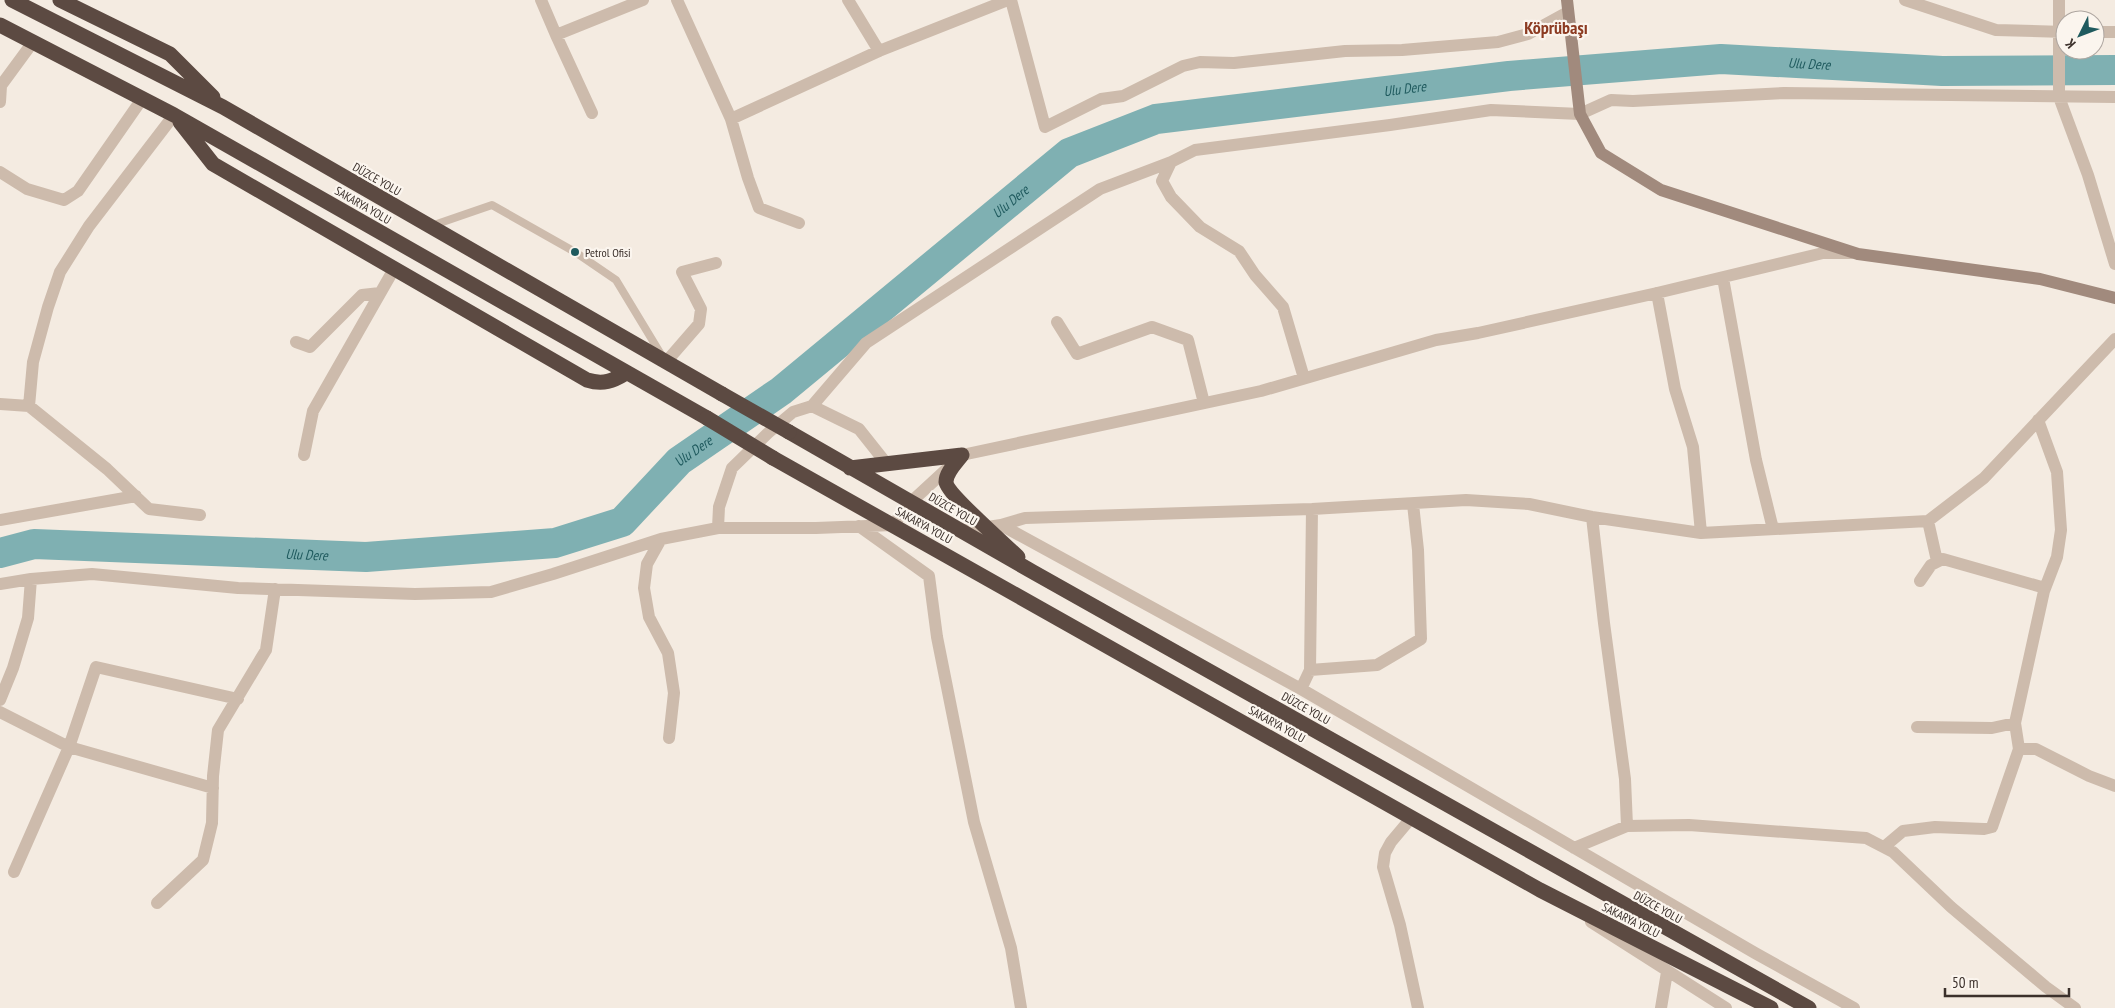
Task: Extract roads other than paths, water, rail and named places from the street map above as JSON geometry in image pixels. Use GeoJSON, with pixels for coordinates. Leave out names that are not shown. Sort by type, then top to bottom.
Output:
{"type":"FeatureCollection","features":[{"type":"Feature","properties":{"kind":"highway","name":"DÜZCE YOLU"},"geometry":{"type":"LineString","coordinates":[[12,0],[223,108],[1033,572],[1809,1008]]}},
{"type":"Feature","properties":{"kind":"highway"},"geometry":{"type":"LineString","coordinates":[[60,0],[170,54],[223,108]]}},
{"type":"Feature","properties":{"kind":"highway","name":"SAKARYA YOLU"},"geometry":{"type":"LineString","coordinates":[[0,25],[174,115],[707,418],[773,458],[1540,890],[1771,1008]]}},
{"type":"Feature","properties":{"kind":"highway"},"geometry":{"type":"LineString","coordinates":[[174,115],[213,164],[587,380],[605,383],[615,380],[626,373]]}},
{"type":"Feature","properties":{"kind":"highway"},"geometry":{"type":"LineString","coordinates":[[850,468],[962,455]]}},
{"type":"Feature","properties":{"kind":"highway"},"geometry":{"type":"LineString","coordinates":[[962,455],[948,474],[946,481],[948,488],[957,499],[994,526],[1033,572]]}},
{"type":"Feature","properties":{"kind":"main road"},"geometry":{"type":"LineString","coordinates":[[1567,6],[1580,114],[1601,153],[1661,190],[1858,254],[2040,279],[2115,298]]}},
{"type":"Feature","properties":{"kind":"street"},"geometry":{"type":"LineString","coordinates":[[541,0],[592,113]]}},
{"type":"Feature","properties":{"kind":"street"},"geometry":{"type":"LineString","coordinates":[[556,35],[643,0]]}},
{"type":"Feature","properties":{"kind":"street"},"geometry":{"type":"LineString","coordinates":[[677,0],[731,119],[759,208],[799,223]]}},
{"type":"Feature","properties":{"kind":"street"},"geometry":{"type":"LineString","coordinates":[[848,0],[879,51]]}},
{"type":"Feature","properties":{"kind":"street"},"geometry":{"type":"LineString","coordinates":[[731,119],[879,51],[1010,0],[1045,127],[1101,99],[1123,96],[1183,66],[1200,62],[1234,63],[1345,52],[1402,50],[1498,42],[1528,34],[1567,6]]}},
{"type":"Feature","properties":{"kind":"street"},"geometry":{"type":"LineString","coordinates":[[1905,0],[1996,30],[2055,32]]}},
{"type":"Feature","properties":{"kind":"street"},"geometry":{"type":"LineString","coordinates":[[0,102],[1,87],[33,42]]}},
{"type":"Feature","properties":{"kind":"street"},"geometry":{"type":"LineString","coordinates":[[2060,60],[2059,97],[2088,176],[2115,264]]}},
{"type":"Feature","properties":{"kind":"street"},"geometry":{"type":"LineString","coordinates":[[718,528],[719,507],[732,468],[793,412],[812,406],[866,343],[1100,189],[1171,162],[1195,150],[1491,110],[1580,114],[1611,100],[1633,101],[1784,93],[2115,98]]}},
{"type":"Feature","properties":{"kind":"street"},"geometry":{"type":"LineString","coordinates":[[0,172],[28,189],[64,200],[78,191],[142,99]]}},
{"type":"Feature","properties":{"kind":"street"},"geometry":{"type":"LineString","coordinates":[[29,406],[33,362],[60,272],[90,226],[174,115]]}},
{"type":"Feature","properties":{"kind":"street"},"geometry":{"type":"LineString","coordinates":[[1171,162],[1162,181],[1171,197],[1200,227],[1239,251],[1255,275],[1283,307],[1304,378]]}},
{"type":"Feature","properties":{"kind":"street"},"geometry":{"type":"LineString","coordinates":[[0,584],[31,579],[92,574],[238,588],[415,594],[492,592],[661,539],[718,528],[816,528],[892,525],[910,502],[962,455],[1261,391],[1436,340],[1478,333],[1657,294],[1824,253],[1858,254]]}},
{"type":"Feature","properties":{"kind":"street"},"geometry":{"type":"LineString","coordinates":[[666,362],[698,324],[700,308],[682,272],[716,263]]}},
{"type":"Feature","properties":{"kind":"street"},"geometry":{"type":"LineString","coordinates":[[304,455],[313,411],[394,269]]}},
{"type":"Feature","properties":{"kind":"street"},"geometry":{"type":"LineString","coordinates":[[1723,278],[1756,460],[1773,529]]}},
{"type":"Feature","properties":{"kind":"street"},"geometry":{"type":"LineString","coordinates":[[296,342],[310,347],[362,295],[380,293]]}},
{"type":"Feature","properties":{"kind":"street"},"geometry":{"type":"LineString","coordinates":[[1657,294],[1676,389],[1693,446],[1701,533]]}},
{"type":"Feature","properties":{"kind":"street"},"geometry":{"type":"LineString","coordinates":[[1057,322],[1077,354],[1152,327],[1188,340],[1204,403]]}},
{"type":"Feature","properties":{"kind":"street"},"geometry":{"type":"LineString","coordinates":[[961,530],[994,526],[1025,518],[1312,509],[1466,500],[1529,504],[1592,517],[1701,533],[1928,521],[1984,478],[2115,339]]}},
{"type":"Feature","properties":{"kind":"street"},"geometry":{"type":"LineString","coordinates":[[0,404],[29,406],[108,470],[149,509],[200,515]]}},
{"type":"Feature","properties":{"kind":"street"},"geometry":{"type":"LineString","coordinates":[[812,406],[859,429],[886,464]]}},
{"type":"Feature","properties":{"kind":"street"},"geometry":{"type":"LineString","coordinates":[[1884,847],[1903,831],[1935,827],[1984,829],[1992,827],[2019,749],[2016,723],[2045,588],[2057,558],[2061,530],[2057,472],[2038,420]]}},
{"type":"Feature","properties":{"kind":"street"},"geometry":{"type":"LineString","coordinates":[[0,520],[136,496]]}},
{"type":"Feature","properties":{"kind":"street"},"geometry":{"type":"LineString","coordinates":[[1310,670],[1378,665],[1421,639],[1418,550],[1413,504]]}},
{"type":"Feature","properties":{"kind":"street"},"geometry":{"type":"LineString","coordinates":[[1301,689],[1310,670],[1312,509]]}},
{"type":"Feature","properties":{"kind":"street"},"geometry":{"type":"LineString","coordinates":[[1592,517],[1625,780],[1627,826]]}},
{"type":"Feature","properties":{"kind":"street"},"geometry":{"type":"LineString","coordinates":[[1928,521],[1937,561]]}},
{"type":"Feature","properties":{"kind":"street"},"geometry":{"type":"LineString","coordinates":[[860,526],[929,576],[937,637],[974,822],[1011,948],[1021,1008]]}},
{"type":"Feature","properties":{"kind":"street"},"geometry":{"type":"LineString","coordinates":[[994,526],[1301,689],[1854,1008]]}},
{"type":"Feature","properties":{"kind":"street"},"geometry":{"type":"LineString","coordinates":[[661,539],[647,564],[644,588],[649,617],[668,653],[674,693],[669,738]]}},
{"type":"Feature","properties":{"kind":"street"},"geometry":{"type":"LineString","coordinates":[[1920,582],[1932,565],[1943,559],[2045,588]]}},
{"type":"Feature","properties":{"kind":"street"},"geometry":{"type":"LineString","coordinates":[[0,700],[13,668],[28,618],[31,579]]}},
{"type":"Feature","properties":{"kind":"street"},"geometry":{"type":"LineString","coordinates":[[157,903],[203,860],[212,824],[218,730],[266,650],[275,589]]}},
{"type":"Feature","properties":{"kind":"street"},"geometry":{"type":"LineString","coordinates":[[14,872],[69,747],[96,667],[238,698]]}},
{"type":"Feature","properties":{"kind":"street"},"geometry":{"type":"LineString","coordinates":[[0,712],[69,747],[213,788]]}},
{"type":"Feature","properties":{"kind":"street"},"geometry":{"type":"LineString","coordinates":[[1917,727],[1992,728],[2016,723]]}},
{"type":"Feature","properties":{"kind":"street"},"geometry":{"type":"LineString","coordinates":[[2019,749],[2036,749],[2089,776],[2115,786]]}},
{"type":"Feature","properties":{"kind":"street"},"geometry":{"type":"LineString","coordinates":[[1412,817],[1391,842],[1385,853],[1383,867],[1404,942],[1418,1008]]}},
{"type":"Feature","properties":{"kind":"street"},"geometry":{"type":"LineString","coordinates":[[1574,848],[1627,826],[1689,825],[1866,838],[1894,852],[1951,907],[2046,987],[2075,1008]]}},
{"type":"Feature","properties":{"kind":"street"},"geometry":{"type":"LineString","coordinates":[[1540,890],[1726,1008]]}},
{"type":"Feature","properties":{"kind":"street"},"geometry":{"type":"LineString","coordinates":[[1661,1008],[1667,972]]}},
{"type":"Feature","properties":{"kind":"lane"},"geometry":{"type":"LineString","coordinates":[[430,226],[492,204],[534,228],[575,252],[616,280],[666,362]]}},
{"type":"Feature","properties":{"kind":"waterway","name":"Ulu Dere"},"geometry":{"type":"LineString","coordinates":[[0,553],[34,544],[366,557],[555,543],[622,522],[679,461],[781,391],[1069,153],[1156,119],[1509,76],[1721,59],[1942,71],[2115,70]]}},
{"type":"Feature","properties":{"kind":"place","name":"Petrol Ofisi"},"geometry":{"type":"Point","coordinates":[575,252]}},
{"type":"Feature","properties":{"kind":"district","name":"Köprübaşı"},"geometry":{"type":"Point","coordinates":[1556,27]}}]}
